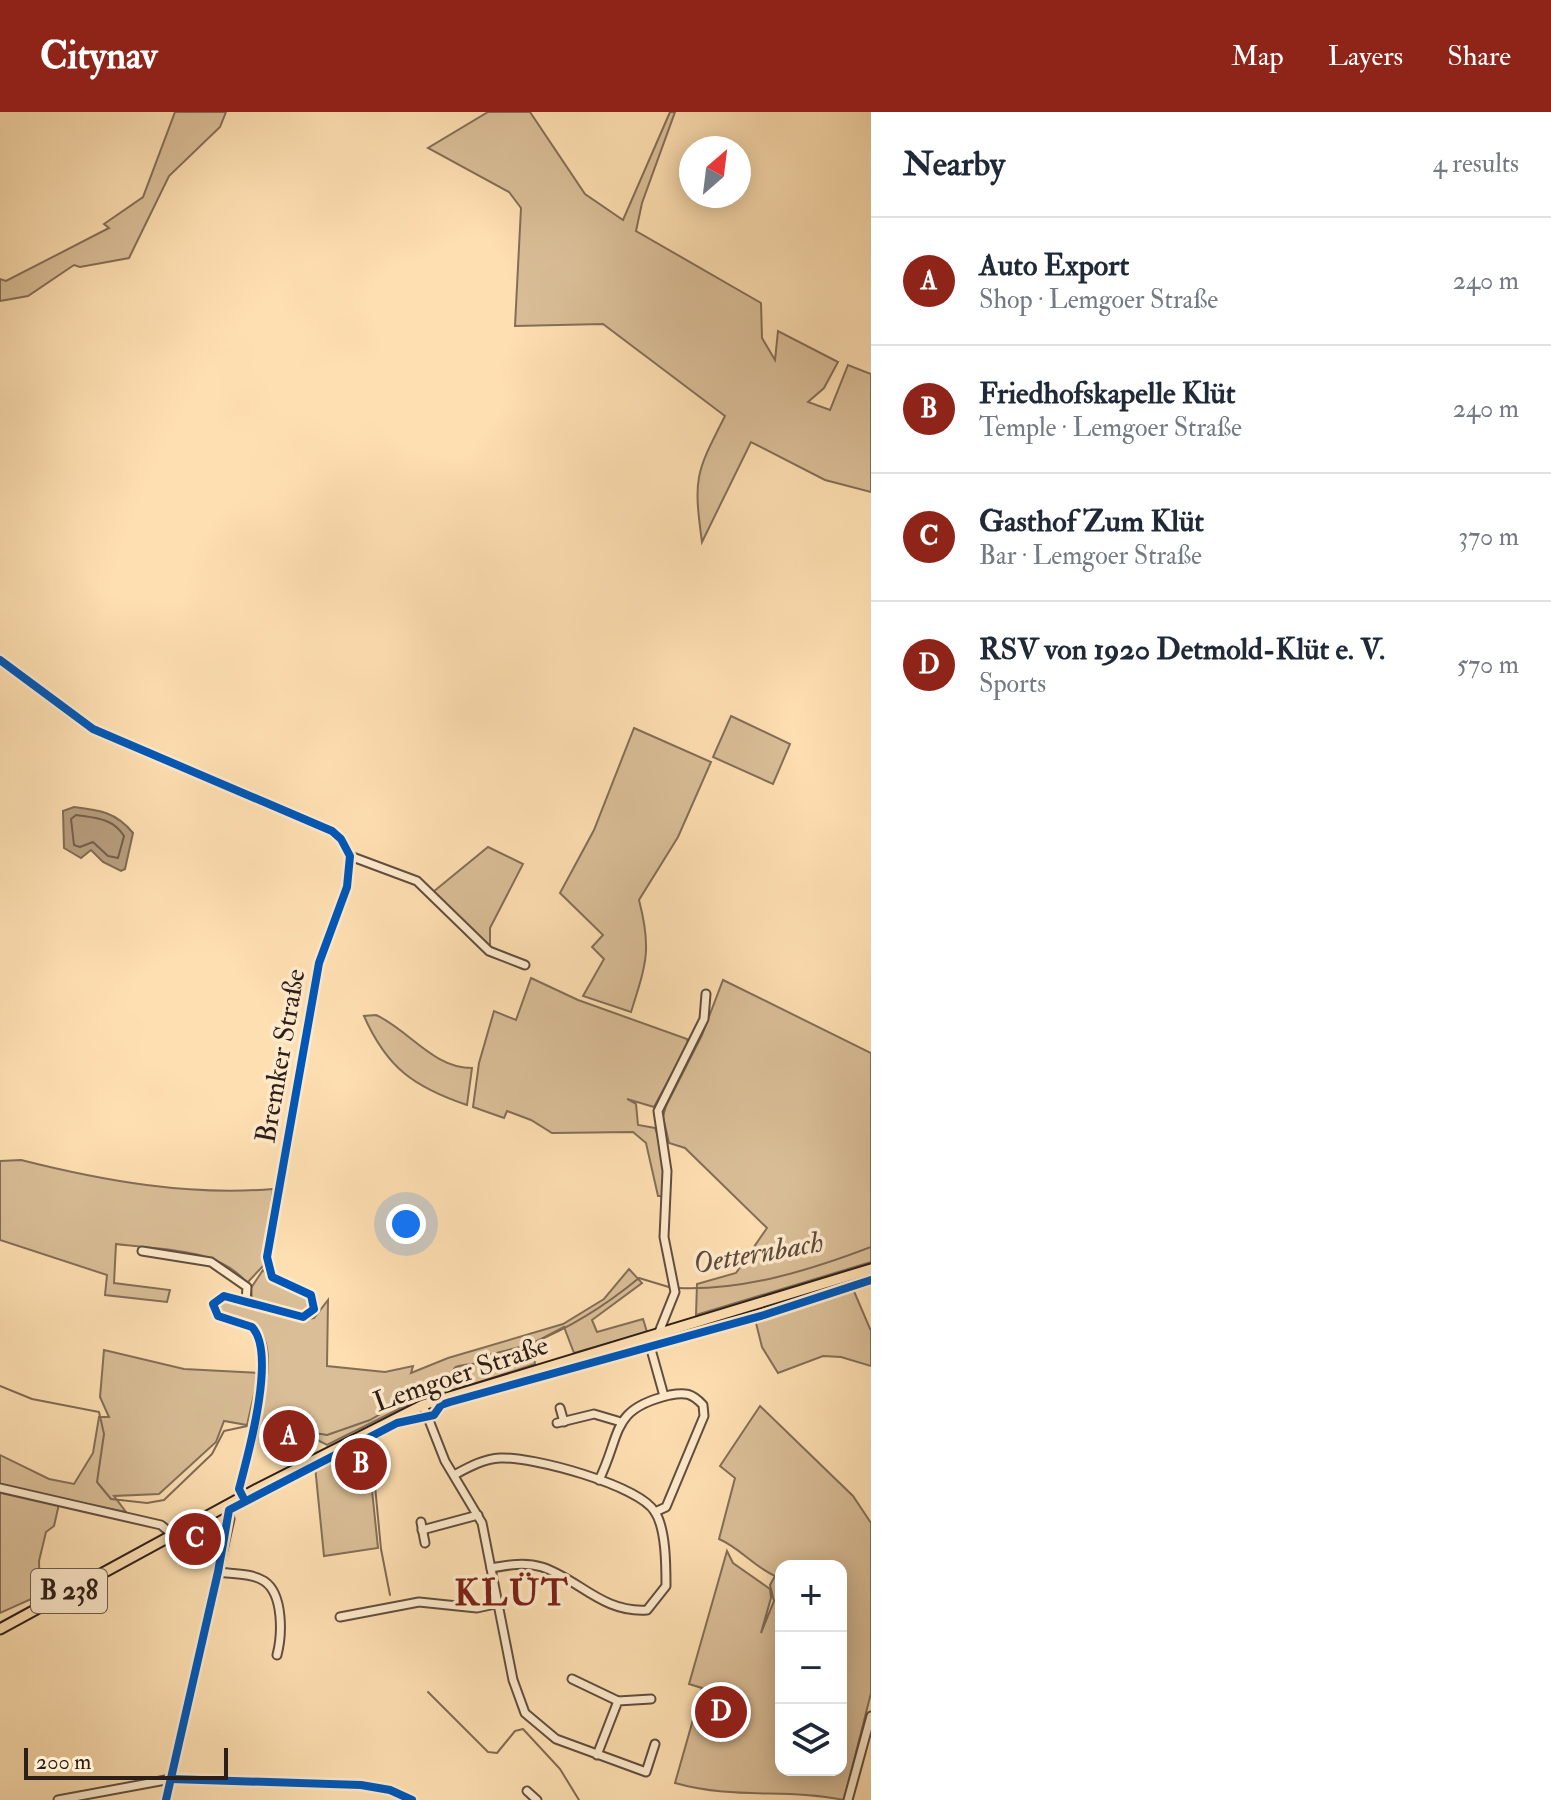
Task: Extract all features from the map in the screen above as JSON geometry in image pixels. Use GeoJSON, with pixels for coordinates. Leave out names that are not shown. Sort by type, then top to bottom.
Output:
{"type":"FeatureCollection","features":[{"type":"Feature","properties":{"kind":"main road","name":"Lemgoer Straße"},"geometry":{"type":"LineString","coordinates":[[0,1629],[226,1505],[423,1405],[871,1269]]}},
{"type":"Feature","properties":{"kind":"street"},"geometry":{"type":"LineString","coordinates":[[0,660],[93,729],[332,831],[341,839],[350,856],[417,881],[489,951],[525,965]]}},
{"type":"Feature","properties":{"kind":"street","name":"Bremker Straße"},"geometry":{"type":"LineString","coordinates":[[243,1497],[239,1489],[254,1421],[262,1362],[260,1338],[252,1327],[220,1317],[213,1307],[221,1296],[303,1317],[314,1309],[311,1295],[272,1277],[267,1257],[319,963],[340,914],[350,856]]}},
{"type":"Feature","properties":{"kind":"street"},"geometry":{"type":"LineString","coordinates":[[659,1332],[675,1292],[664,1237],[667,1158],[657,1118],[704,1019],[706,994]]}},
{"type":"Feature","properties":{"kind":"street"},"geometry":{"type":"LineString","coordinates":[[142,1251],[217,1264],[247,1287],[246,1302]]}},
{"type":"Feature","properties":{"kind":"street"},"geometry":{"type":"LineString","coordinates":[[652,1353],[664,1396]]}},
{"type":"Feature","properties":{"kind":"street"},"geometry":{"type":"LineString","coordinates":[[599,1480],[621,1422],[633,1408],[664,1396],[688,1393],[698,1400],[705,1411],[666,1507],[655,1512]]}},
{"type":"Feature","properties":{"kind":"street"},"geometry":{"type":"LineString","coordinates":[[423,1405],[454,1475],[478,1515],[500,1603],[519,1702],[537,1726],[556,1739],[646,1772],[655,1744]]}},
{"type":"Feature","properties":{"kind":"street"},"geometry":{"type":"LineString","coordinates":[[560,1408],[561,1422],[594,1414],[621,1422]]}},
{"type":"Feature","properties":{"kind":"street"},"geometry":{"type":"LineString","coordinates":[[454,1475],[482,1461],[505,1458],[534,1460],[599,1480],[638,1497],[655,1512],[666,1586],[647,1610],[628,1609],[592,1596],[541,1567],[527,1564],[491,1568]]}},
{"type":"Feature","properties":{"kind":"street"},"geometry":{"type":"LineString","coordinates":[[0,1488],[150,1521],[172,1534]]}},
{"type":"Feature","properties":{"kind":"street"},"geometry":{"type":"LineString","coordinates":[[166,1800],[230,1519],[226,1505]]}},
{"type":"Feature","properties":{"kind":"street"},"geometry":{"type":"LineString","coordinates":[[425,1543],[421,1526],[478,1515]]}},
{"type":"Feature","properties":{"kind":"street"},"geometry":{"type":"LineString","coordinates":[[218,1572],[257,1578],[271,1588],[280,1624],[277,1655]]}},
{"type":"Feature","properties":{"kind":"street"},"geometry":{"type":"LineString","coordinates":[[340,1617],[419,1602],[477,1608],[500,1603]]}},
{"type":"Feature","properties":{"kind":"street"},"geometry":{"type":"LineString","coordinates":[[572,1679],[618,1701],[651,1699]]}},
{"type":"Feature","properties":{"kind":"street"},"geometry":{"type":"LineString","coordinates":[[597,1755],[618,1701]]}},
{"type":"Feature","properties":{"kind":"street"},"geometry":{"type":"LineString","coordinates":[[848,1800],[871,1716]]}},
{"type":"Feature","properties":{"kind":"street"},"geometry":{"type":"LineString","coordinates":[[58,1800],[171,1779],[361,1785],[390,1790],[412,1800]]}},
{"type":"Feature","properties":{"kind":"street"},"geometry":{"type":"LineString","coordinates":[[527,1791],[537,1800]]}},
{"type":"Feature","properties":{"kind":"shaded area"},"geometry":{"type":"Polygon","coordinates":[[[175,112],[226,112],[220,127],[169,176],[129,258],[80,267],[74,265],[28,296],[0,301],[0,279],[6,281],[109,228],[104,224],[143,197],[175,112]]]}},
{"type":"Feature","properties":{"kind":"shaded area"},"geometry":{"type":"Polygon","coordinates":[[[488,112],[530,112],[585,194],[623,220],[670,112],[675,112],[642,203],[636,231],[761,303],[762,338],[775,360],[778,331],[838,362],[824,388],[808,402],[830,410],[848,365],[871,374],[871,492],[825,480],[751,442],[702,542],[699,476],[725,416],[603,324],[515,326],[521,208],[509,192],[428,148],[488,112]]]}},
{"type":"Feature","properties":{"kind":"shaded area"},"geometry":{"type":"Polygon","coordinates":[[[731,716],[790,744],[773,784],[713,757],[731,716]]]}},
{"type":"Feature","properties":{"kind":"shaded area"},"geometry":{"type":"Polygon","coordinates":[[[634,728],[711,762],[678,837],[639,900],[646,957],[631,1012],[583,996],[604,959],[592,947],[603,935],[560,893],[594,830],[634,728]]]}},
{"type":"Feature","properties":{"kind":"shaded area"},"geometry":{"type":"Polygon","coordinates":[[[488,847],[523,864],[490,928],[490,947],[433,892],[488,847]]]}},
{"type":"Feature","properties":{"kind":"shaded area"},"geometry":{"type":"Polygon","coordinates":[[[531,978],[578,1000],[687,1039],[688,1044],[654,1107],[627,1099],[636,1104],[638,1125],[655,1128],[665,1154],[663,1196],[658,1196],[646,1143],[633,1132],[552,1133],[531,1120],[507,1111],[504,1118],[473,1107],[479,1063],[494,1011],[516,1020],[531,978]]]}},
{"type":"Feature","properties":{"kind":"shaded area"},"geometry":{"type":"Polygon","coordinates":[[[723,980],[871,1053],[871,1262],[696,1315],[697,1284],[736,1273],[767,1228],[685,1148],[669,1143],[663,1117],[702,1035],[723,980]]]}},
{"type":"Feature","properties":{"kind":"shaded area"},"geometry":{"type":"Polygon","coordinates":[[[376,1015],[445,1062],[472,1068],[467,1105],[432,1091],[404,1073],[382,1049],[364,1016],[376,1015]]]}},
{"type":"Feature","properties":{"kind":"shaded area"},"geometry":{"type":"Polygon","coordinates":[[[21,1160],[147,1185],[241,1191],[273,1189],[263,1266],[247,1283],[235,1271],[204,1256],[116,1244],[114,1283],[170,1290],[167,1302],[105,1295],[107,1275],[0,1240],[0,1161],[21,1160]]]}},
{"type":"Feature","properties":{"kind":"shaded area"},"geometry":{"type":"Polygon","coordinates":[[[629,1269],[642,1283],[592,1320],[597,1332],[643,1319],[647,1332],[574,1353],[564,1327],[520,1350],[523,1362],[534,1358],[535,1364],[399,1409],[327,1445],[298,1430],[254,1432],[267,1376],[267,1346],[254,1323],[220,1314],[218,1306],[227,1300],[299,1320],[314,1318],[328,1300],[327,1366],[385,1372],[413,1366],[411,1373],[448,1358],[563,1324],[604,1299],[629,1269]]]}},
{"type":"Feature","properties":{"kind":"shaded area"},"geometry":{"type":"Polygon","coordinates":[[[263,1270],[273,1283],[309,1299],[309,1309],[299,1312],[252,1299],[251,1288],[263,1270]]]}},
{"type":"Feature","properties":{"kind":"shaded area"},"geometry":{"type":"Polygon","coordinates":[[[853,1289],[871,1331],[871,1366],[841,1357],[823,1356],[778,1373],[762,1347],[755,1319],[853,1289]]]}},
{"type":"Feature","properties":{"kind":"shaded area"},"geometry":{"type":"Polygon","coordinates":[[[104,1350],[184,1369],[259,1373],[247,1425],[224,1421],[216,1442],[159,1494],[114,1496],[126,1512],[0,1486],[0,1455],[49,1479],[74,1484],[93,1453],[99,1417],[109,1417],[100,1397],[104,1350]]]}},
{"type":"Feature","properties":{"kind":"shaded area"},"geometry":{"type":"Polygon","coordinates":[[[760,1406],[853,1496],[871,1523],[871,1693],[844,1800],[719,1791],[675,1783],[702,1688],[689,1684],[727,1551],[733,1563],[770,1589],[771,1598],[761,1633],[774,1601],[770,1585],[775,1576],[719,1539],[735,1478],[720,1466],[760,1406]]]}},
{"type":"Feature","properties":{"kind":"shaded area"},"geometry":{"type":"Polygon","coordinates":[[[367,1442],[378,1548],[324,1556],[315,1466],[367,1442]]]}},
{"type":"Feature","properties":{"kind":"shaded area"},"geometry":{"type":"Polygon","coordinates":[[[0,1491],[59,1504],[54,1526],[46,1532],[39,1561],[40,1595],[0,1613],[0,1491]]]}},
{"type":"Feature","properties":{"kind":"water"},"geometry":{"type":"Polygon","coordinates":[[[74,807],[106,813],[120,820],[133,833],[125,869],[121,871],[103,862],[91,850],[81,858],[64,848],[63,811],[74,807]]]}},
{"type":"Feature","properties":{"kind":"waterway","name":"Oetternbach"},"geometry":{"type":"LineString","coordinates":[[678,1288],[727,1286],[776,1277],[871,1247]]}},
{"type":"Feature","properties":{"kind":"waterway","name":"Oetternbach"},"geometry":{"type":"LineString","coordinates":[[258,1424],[327,1435],[370,1420],[410,1397],[444,1387],[456,1367],[479,1363],[481,1358],[530,1344],[559,1331],[600,1307],[639,1278],[672,1288]]}},
{"type":"Feature","properties":{"kind":"waterway","name":"Oetternbach"},"geometry":{"type":"LineString","coordinates":[[0,1386],[32,1399],[99,1412],[104,1434],[97,1482],[111,1499],[147,1503],[164,1500],[212,1454],[224,1431],[252,1425]]}},
{"type":"Feature","properties":{"kind":"waterway"},"geometry":{"type":"LineString","coordinates":[[371,1444],[381,1549],[390,1595]]}},
{"type":"Feature","properties":{"kind":"waterway"},"geometry":{"type":"LineString","coordinates":[[428,1692],[488,1752],[497,1753],[515,1731],[523,1729],[560,1769],[579,1800]]}},
{"type":"Feature","properties":{"kind":"cycle path"},"geometry":{"type":"LineString","coordinates":[[0,660],[93,729],[332,831],[341,839],[350,856],[347,887],[319,963],[267,1257],[272,1277],[311,1295],[314,1309],[303,1317],[224,1296],[213,1304],[218,1316],[252,1327],[259,1340],[262,1358],[254,1430],[239,1489],[243,1497]]}},
{"type":"Feature","properties":{"kind":"cycle path"},"geometry":{"type":"LineString","coordinates":[[166,1800],[218,1572],[229,1510],[397,1423],[434,1415],[441,1405],[764,1315],[871,1280]]}},
{"type":"Feature","properties":{"kind":"cycle path"},"geometry":{"type":"LineString","coordinates":[[171,1779],[361,1785],[390,1790],[412,1800]]}},
{"type":"Feature","properties":{"kind":"place","name":"Auto Export"},"geometry":{"type":"Point","coordinates":[289,1436]}},
{"type":"Feature","properties":{"kind":"place","name":"Friedhofskapelle Klüt"},"geometry":{"type":"Point","coordinates":[361,1464]}},
{"type":"Feature","properties":{"kind":"place","name":"Gasthof Zum Klüt"},"geometry":{"type":"Point","coordinates":[195,1539]}},
{"type":"Feature","properties":{"kind":"place","name":"RSV von 1920 Detmold-Klüt e. V."},"geometry":{"type":"Point","coordinates":[721,1712]}},
{"type":"Feature","properties":{"kind":"district","name":"KLÜT"},"geometry":{"type":"Point","coordinates":[512,1593]}}]}
